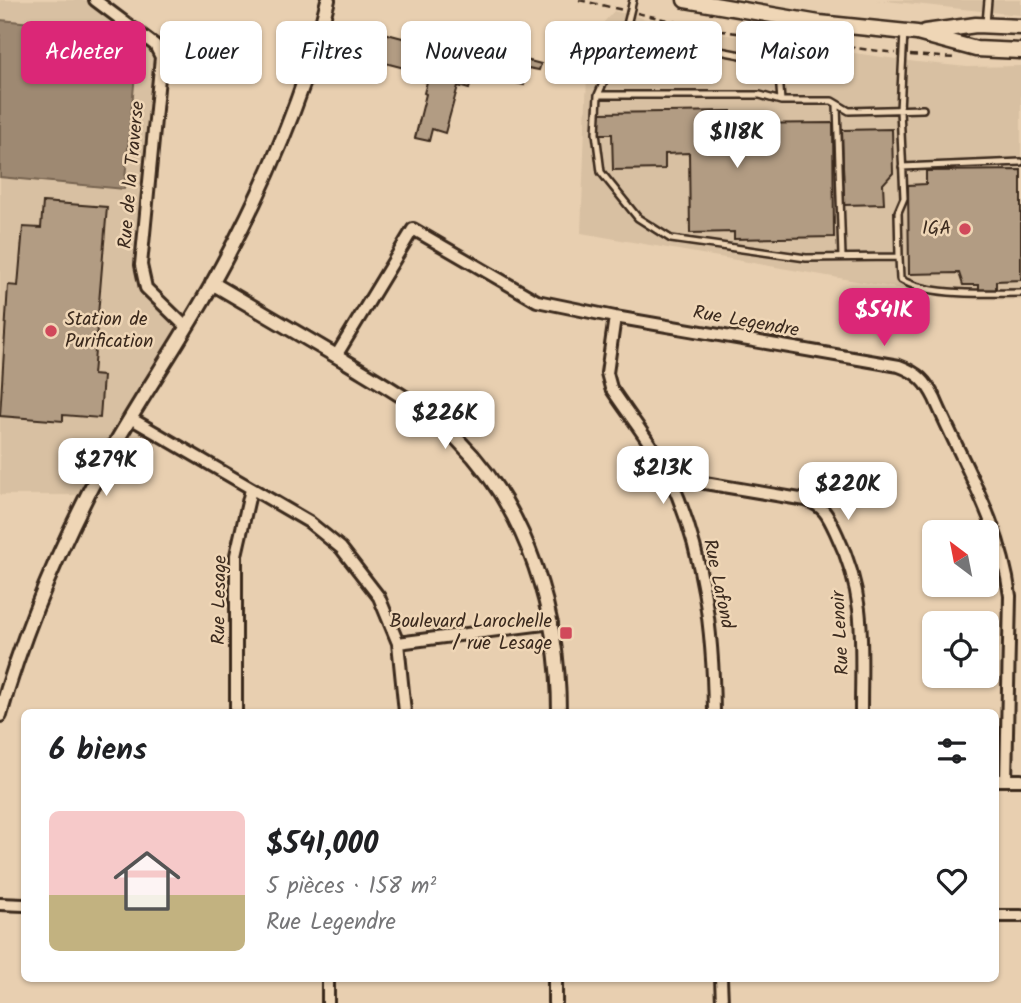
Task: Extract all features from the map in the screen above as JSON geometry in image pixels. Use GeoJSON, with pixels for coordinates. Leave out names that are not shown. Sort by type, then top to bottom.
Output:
{"type":"FeatureCollection","features":[{"type":"Feature","properties":{"kind":"main road"},"geometry":{"type":"LineString","coordinates":[[685,0],[781,17],[910,32],[976,49],[1021,51]]}},
{"type":"Feature","properties":{"kind":"main road"},"geometry":{"type":"LineString","coordinates":[[910,32],[986,26],[1021,27]]}},
{"type":"Feature","properties":{"kind":"street","name":"Rue de la Traverse"},"geometry":{"type":"LineString","coordinates":[[95,0],[155,45],[161,57],[141,265],[146,288],[186,327]]}},
{"type":"Feature","properties":{"kind":"street"},"geometry":{"type":"LineString","coordinates":[[0,715],[45,587],[104,464],[212,283],[272,164],[294,110],[328,0]]}},
{"type":"Feature","properties":{"kind":"street","name":"Rue Legendre"},"geometry":{"type":"LineString","coordinates":[[336,356],[413,229],[537,300],[615,317],[900,366],[915,372],[925,381],[935,399],[989,514],[1015,596],[1007,740],[1001,780]]}},
{"type":"Feature","properties":{"kind":"street"},"geometry":{"type":"LineString","coordinates":[[212,283],[398,393],[458,440],[502,494],[523,536],[552,624],[559,672],[559,709]]}},
{"type":"Feature","properties":{"kind":"street","name":"Rue Lafond"},"geometry":{"type":"LineString","coordinates":[[615,317],[607,373],[611,388],[669,477],[703,585],[713,639],[714,709]]}},
{"type":"Feature","properties":{"kind":"street"},"geometry":{"type":"LineString","coordinates":[[132,419],[309,522],[341,548],[379,597],[398,643],[405,709]]}},
{"type":"Feature","properties":{"kind":"street","name":"Rue Lenoir"},"geometry":{"type":"LineString","coordinates":[[669,477],[806,500],[825,510],[852,566],[858,591],[861,709]]}},
{"type":"Feature","properties":{"kind":"street","name":"Rue Lesage"},"geometry":{"type":"LineString","coordinates":[[236,709],[236,555],[251,489]]}},
{"type":"Feature","properties":{"kind":"street"},"geometry":{"type":"LineString","coordinates":[[398,643],[552,624]]}},
{"type":"Feature","properties":{"kind":"street"},"geometry":{"type":"LineString","coordinates":[[1007,740],[1021,741]]}},
{"type":"Feature","properties":{"kind":"street"},"geometry":{"type":"LineString","coordinates":[[1001,780],[1021,780]]}},
{"type":"Feature","properties":{"kind":"street"},"geometry":{"type":"LineString","coordinates":[[0,904],[21,905]]}},
{"type":"Feature","properties":{"kind":"street"},"geometry":{"type":"LineString","coordinates":[[999,916],[1021,916]]}},
{"type":"Feature","properties":{"kind":"street"},"geometry":{"type":"LineString","coordinates":[[328,982],[328,1003]]}},
{"type":"Feature","properties":{"kind":"street"},"geometry":{"type":"LineString","coordinates":[[555,982],[555,1003]]}},
{"type":"Feature","properties":{"kind":"street"},"geometry":{"type":"LineString","coordinates":[[721,982],[722,1003]]}},
{"type":"Feature","properties":{"kind":"lane"},"geometry":{"type":"LineString","coordinates":[[628,21],[633,0]]}},
{"type":"Feature","properties":{"kind":"lane"},"geometry":{"type":"LineString","coordinates":[[986,26],[988,0]]}},
{"type":"Feature","properties":{"kind":"lane"},"geometry":{"type":"LineString","coordinates":[[781,17],[781,21]]}},
{"type":"Feature","properties":{"kind":"lane"},"geometry":{"type":"LineString","coordinates":[[910,32],[900,110],[904,198],[898,212],[900,279],[907,284],[948,291],[1021,293]]}},
{"type":"Feature","properties":{"kind":"lane"},"geometry":{"type":"LineString","coordinates":[[603,84],[598,95],[596,133],[601,172],[638,218],[671,239],[806,258],[899,257]]}},
{"type":"Feature","properties":{"kind":"lane"},"geometry":{"type":"LineString","coordinates":[[780,84],[781,101]]}},
{"type":"Feature","properties":{"kind":"lane"},"geometry":{"type":"LineString","coordinates":[[598,95],[760,95],[781,101],[832,102],[849,111],[923,109]]}},
{"type":"Feature","properties":{"kind":"lane"},"geometry":{"type":"LineString","coordinates":[[837,105],[842,257]]}},
{"type":"Feature","properties":{"kind":"lane"},"geometry":{"type":"LineString","coordinates":[[902,167],[1021,162]]}},
{"type":"Feature","properties":{"kind":"path"},"geometry":{"type":"LineString","coordinates":[[579,0],[620,10]]}},
{"type":"Feature","properties":{"kind":"path"},"geometry":{"type":"LineString","coordinates":[[639,14],[736,33]]}},
{"type":"Feature","properties":{"kind":"path"},"geometry":{"type":"LineString","coordinates":[[854,48],[888,52]]}},
{"type":"Feature","properties":{"kind":"shaded area"},"geometry":{"type":"Polygon","coordinates":[[[0,0],[92,0],[117,21],[21,21],[21,84],[146,84],[146,45],[160,56],[141,265],[146,288],[186,327],[88,495],[0,495],[0,0]]]}},
{"type":"Feature","properties":{"kind":"shaded area"},"geometry":{"type":"Polygon","coordinates":[[[877,0],[1021,0],[1021,15],[1009,14],[877,0]]]}},
{"type":"Feature","properties":{"kind":"shaded area"},"geometry":{"type":"Polygon","coordinates":[[[614,11],[654,21],[605,21],[614,11]]]}},
{"type":"Feature","properties":{"kind":"shaded area"},"geometry":{"type":"Polygon","coordinates":[[[0,20],[21,22],[21,84],[134,84],[124,189],[0,177],[0,20]]]}},
{"type":"Feature","properties":{"kind":"shaded area"},"geometry":{"type":"Polygon","coordinates":[[[722,34],[736,36],[736,84],[854,84],[854,53],[967,67],[1021,66],[1021,300],[960,299],[581,233],[587,84],[722,84],[722,34]]]}},
{"type":"Feature","properties":{"kind":"building"},"geometry":{"type":"Polygon","coordinates":[[[387,34],[401,38],[401,67],[387,64],[387,34]]]}},
{"type":"Feature","properties":{"kind":"building"},"geometry":{"type":"Polygon","coordinates":[[[531,61],[541,64],[539,70],[531,69],[531,61]]]}},
{"type":"Feature","properties":{"kind":"building"},"geometry":{"type":"Polygon","coordinates":[[[426,84],[470,84],[469,89],[458,86],[445,133],[432,129],[429,141],[415,138],[426,94],[426,84]]]}},
{"type":"Feature","properties":{"kind":"building"},"geometry":{"type":"Polygon","coordinates":[[[731,111],[731,124],[833,123],[834,237],[734,239],[734,232],[690,233],[689,153],[665,154],[665,169],[613,170],[612,134],[600,134],[599,113],[731,111]]]}},
{"type":"Feature","properties":{"kind":"building"},"geometry":{"type":"Polygon","coordinates":[[[892,129],[893,173],[883,184],[884,204],[844,205],[842,130],[892,129]]]}},
{"type":"Feature","properties":{"kind":"building","name":"IGA"},"geometry":{"type":"Polygon","coordinates":[[[1021,170],[1021,280],[996,281],[996,290],[979,290],[979,285],[963,285],[959,273],[909,274],[908,185],[926,184],[926,171],[1021,170]]]}},
{"type":"Feature","properties":{"kind":"building","name":"Station de Purification"},"geometry":{"type":"Polygon","coordinates":[[[43,202],[107,207],[93,375],[103,376],[100,418],[63,415],[63,421],[0,416],[8,285],[18,286],[23,227],[41,228],[43,202]]]}},
{"type":"Feature","properties":{"kind":"place","name":"IGA"},"geometry":{"type":"Point","coordinates":[965,229]}},
{"type":"Feature","properties":{"kind":"place","name":"Station de Purification"},"geometry":{"type":"Point","coordinates":[51,331]}},
{"type":"Feature","properties":{"kind":"place","name":"Boulevard Larochelle / rue Lesage"},"geometry":{"type":"Point","coordinates":[566,633]}}]}
